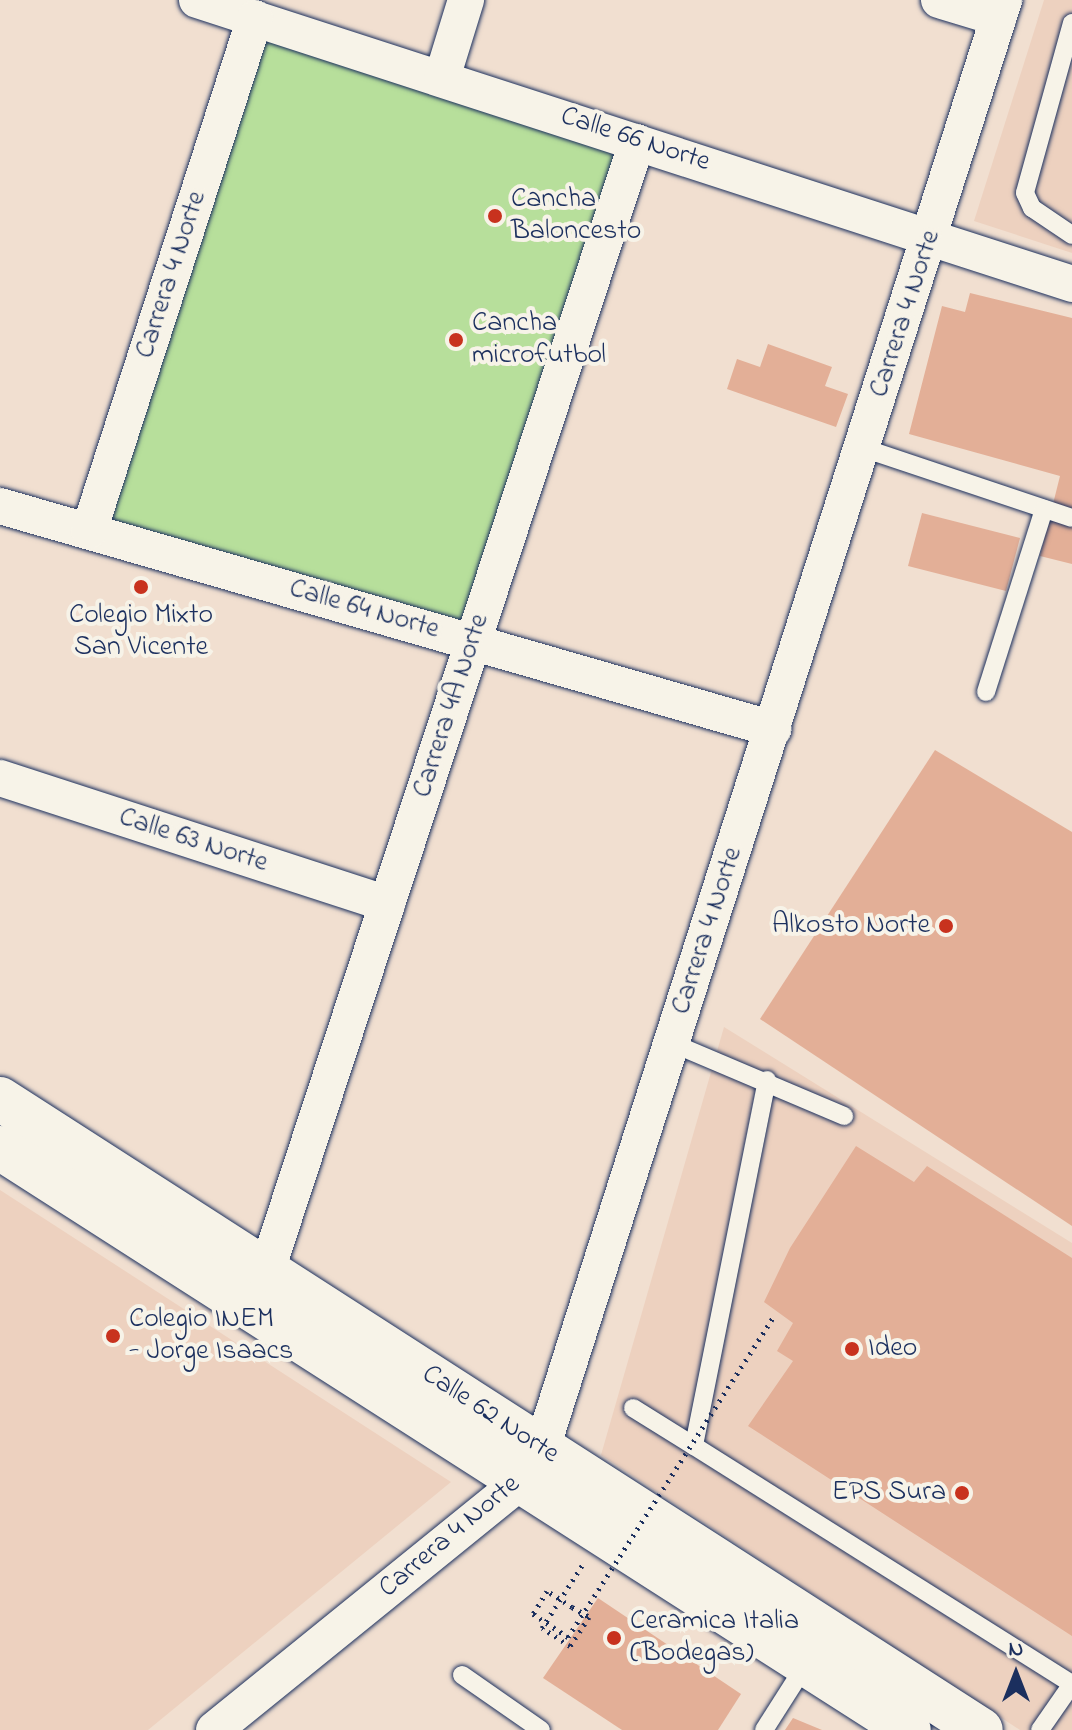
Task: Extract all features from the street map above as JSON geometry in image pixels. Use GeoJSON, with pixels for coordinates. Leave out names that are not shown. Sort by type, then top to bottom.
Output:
{"type":"FeatureCollection","features":[{"type":"Feature","properties":{"kind":"street","name":"Calle 66 Norte"},"geometry":{"type":"LineString","coordinates":[[197,0],[932,235],[1072,284]]}},
{"type":"Feature","properties":{"kind":"street"},"geometry":{"type":"LineString","coordinates":[[442,78],[466,0]]}},
{"type":"Feature","properties":{"kind":"street"},"geometry":{"type":"LineString","coordinates":[[939,0],[1001,9]]}},
{"type":"Feature","properties":{"kind":"street","name":"Carrera 4 Norte"},"geometry":{"type":"LineString","coordinates":[[214,1730],[531,1465],[672,1043],[932,235],[1001,9]]}},
{"type":"Feature","properties":{"kind":"street","name":"Carrera 4 Norte"},"geometry":{"type":"LineString","coordinates":[[89,531],[255,18]]}},
{"type":"Feature","properties":{"kind":"street","name":"Carrera 4A Norte"},"geometry":{"type":"LineString","coordinates":[[267,1270],[637,142]]}},
{"type":"Feature","properties":{"kind":"street","name":"Calle 64 Norte"},"geometry":{"type":"LineString","coordinates":[[0,506],[773,729]]}},
{"type":"Feature","properties":{"kind":"street","name":"Calle 63 Norte"},"geometry":{"type":"LineString","coordinates":[[0,778],[387,904]]}},
{"type":"Feature","properties":{"kind":"street","name":"Calle 62 Norte"},"geometry":{"type":"LineString","coordinates":[[0,1099],[267,1270],[806,1664],[909,1730]]}},
{"type":"Feature","properties":{"kind":"street","name":"Calle 62 Norte"},"geometry":{"type":"LineString","coordinates":[[0,1148],[981,1730]]}},
{"type":"Feature","properties":{"kind":"lane"},"geometry":{"type":"LineString","coordinates":[[1072,23],[1025,193],[1032,208],[1072,235]]}},
{"type":"Feature","properties":{"kind":"lane"},"geometry":{"type":"LineString","coordinates":[[863,448],[1072,518]]}},
{"type":"Feature","properties":{"kind":"lane"},"geometry":{"type":"LineString","coordinates":[[986,692],[1044,509]]}},
{"type":"Feature","properties":{"kind":"lane"},"geometry":{"type":"LineString","coordinates":[[672,1043],[767,1080],[844,1116]]}},
{"type":"Feature","properties":{"kind":"lane"},"geometry":{"type":"LineString","coordinates":[[694,1446],[767,1080]]}},
{"type":"Feature","properties":{"kind":"lane"},"geometry":{"type":"LineString","coordinates":[[633,1408],[1072,1684],[1040,1730]]}},
{"type":"Feature","properties":{"kind":"lane"},"geometry":{"type":"LineString","coordinates":[[764,1730],[806,1664]]}},
{"type":"Feature","properties":{"kind":"lane"},"geometry":{"type":"LineString","coordinates":[[462,1675],[541,1730]]}},
{"type":"Feature","properties":{"kind":"path"},"geometry":{"type":"LineString","coordinates":[[588,1556],[542,1628],[570,1646],[589,1617],[572,1607],[547,1591],[533,1614],[568,1637],[775,1315]]}},
{"type":"Feature","properties":{"kind":"shaded area"},"geometry":{"type":"Polygon","coordinates":[[[1044,0],[1072,0],[1072,253],[974,221],[1044,0]]]}},
{"type":"Feature","properties":{"kind":"shaded area","name":"Ideo"},"geometry":{"type":"Polygon","coordinates":[[[724,1027],[1072,1243],[1072,1730],[1020,1730],[601,1455],[724,1027]]]}},
{"type":"Feature","properties":{"kind":"shaded area","name":"Colegio INEM - Jorge Isaacs"},"geometry":{"type":"Polygon","coordinates":[[[0,1190],[451,1482],[148,1730],[0,1730],[0,1190]]]}},
{"type":"Feature","properties":{"kind":"green space"},"geometry":{"type":"Polygon","coordinates":[[[255,18],[637,142],[473,642],[89,531],[255,18]]]}},
{"type":"Feature","properties":{"kind":"building"},"geometry":{"type":"Polygon","coordinates":[[[970,293],[1072,318],[1072,564],[1040,556],[1060,476],[909,434],[942,306],[965,312],[970,293]]]}},
{"type":"Feature","properties":{"kind":"building"},"geometry":{"type":"Polygon","coordinates":[[[768,344],[832,367],[825,386],[848,394],[836,427],[727,389],[737,359],[760,367],[768,344]]]}},
{"type":"Feature","properties":{"kind":"building"},"geometry":{"type":"Polygon","coordinates":[[[922,513],[1020,538],[1006,591],[908,566],[922,513]]]}},
{"type":"Feature","properties":{"kind":"building","name":"Alkosto Norte"},"geometry":{"type":"Polygon","coordinates":[[[935,750],[1072,832],[1072,1226],[760,1019],[935,750]]]}},
{"type":"Feature","properties":{"kind":"building"},"geometry":{"type":"Polygon","coordinates":[[[856,1146],[914,1182],[927,1166],[1072,1258],[1072,1636],[748,1426],[793,1361],[777,1351],[793,1323],[764,1302],[790,1248],[856,1146]]]}},
{"type":"Feature","properties":{"kind":"building","name":"Ceramica Italia (Bodegas)"},"geometry":{"type":"Polygon","coordinates":[[[598,1598],[741,1694],[718,1730],[622,1730],[543,1678],[598,1598]]]}},
{"type":"Feature","properties":{"kind":"building"},"geometry":{"type":"Polygon","coordinates":[[[793,1718],[822,1730],[785,1730],[793,1718]]]}},
{"type":"Feature","properties":{"kind":"place","name":"Cancha Baloncesto"},"geometry":{"type":"Point","coordinates":[495,216]}},
{"type":"Feature","properties":{"kind":"place","name":"Cancha microfutbol"},"geometry":{"type":"Point","coordinates":[456,340]}},
{"type":"Feature","properties":{"kind":"place","name":"Colegio Mixto San Vicente"},"geometry":{"type":"Point","coordinates":[141,587]}},
{"type":"Feature","properties":{"kind":"place","name":"Alkosto Norte"},"geometry":{"type":"Point","coordinates":[946,926]}},
{"type":"Feature","properties":{"kind":"place","name":"Colegio INEM - Jorge Isaacs"},"geometry":{"type":"Point","coordinates":[113,1336]}},
{"type":"Feature","properties":{"kind":"place","name":"Ideo"},"geometry":{"type":"Point","coordinates":[852,1349]}},
{"type":"Feature","properties":{"kind":"place","name":"EPS Sura"},"geometry":{"type":"Point","coordinates":[962,1493]}},
{"type":"Feature","properties":{"kind":"place","name":"Ceramica Italia (Bodegas)"},"geometry":{"type":"Point","coordinates":[614,1638]}}]}
